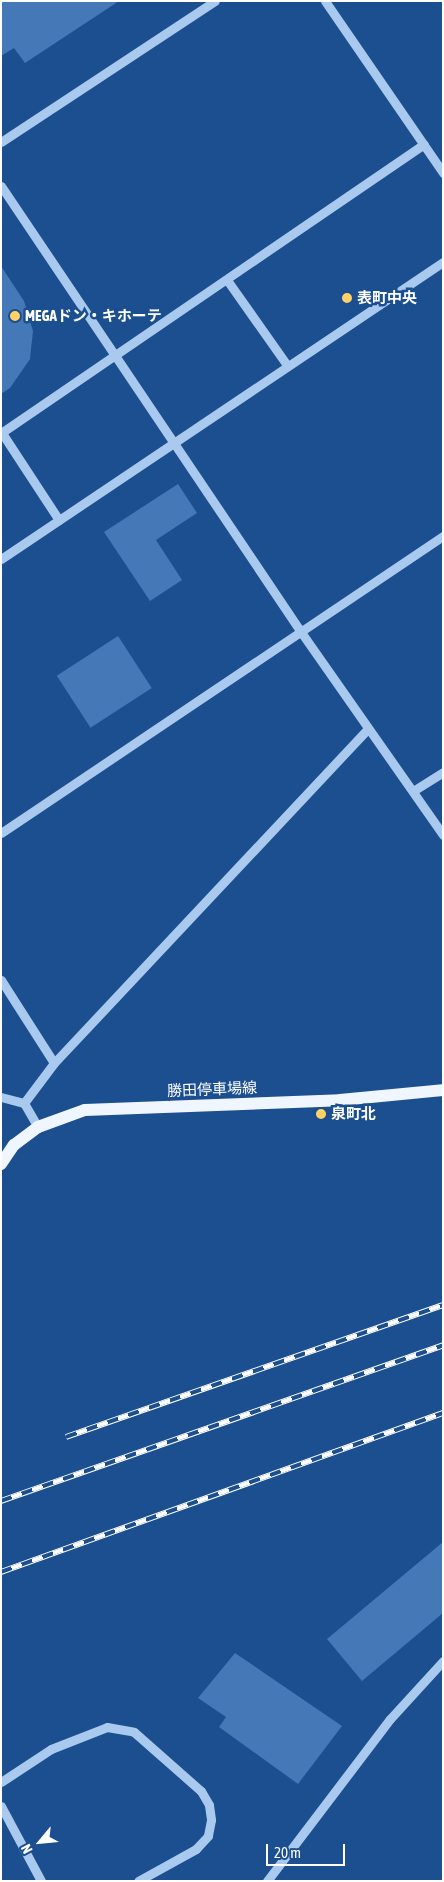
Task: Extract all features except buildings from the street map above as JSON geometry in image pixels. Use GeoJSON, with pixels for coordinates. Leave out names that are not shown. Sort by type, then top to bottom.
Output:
{"type":"FeatureCollection","features":[{"type":"Feature","properties":{"kind":"main road","name":"勝田停車場線"},"geometry":{"type":"LineString","coordinates":[[1,1164],[14,1145],[38,1127],[85,1110],[340,1100],[443,1090]]}},
{"type":"Feature","properties":{"kind":"street"},"geometry":{"type":"LineString","coordinates":[[1,142],[215,1]]}},
{"type":"Feature","properties":{"kind":"street"},"geometry":{"type":"LineString","coordinates":[[325,1],[443,172]]}},
{"type":"Feature","properties":{"kind":"street"},"geometry":{"type":"LineString","coordinates":[[59,520],[2,433],[114,354],[227,280],[424,144]]}},
{"type":"Feature","properties":{"kind":"street"},"geometry":{"type":"LineString","coordinates":[[1,186],[175,441],[301,632],[443,835]]}},
{"type":"Feature","properties":{"kind":"street"},"geometry":{"type":"LineString","coordinates":[[1,558],[443,262]]}},
{"type":"Feature","properties":{"kind":"street"},"geometry":{"type":"LineString","coordinates":[[227,280],[287,365]]}},
{"type":"Feature","properties":{"kind":"street"},"geometry":{"type":"LineString","coordinates":[[1,834],[443,536]]}},
{"type":"Feature","properties":{"kind":"street"},"geometry":{"type":"LineString","coordinates":[[24,1103],[54,1062],[368,729]]}},
{"type":"Feature","properties":{"kind":"street"},"geometry":{"type":"LineString","coordinates":[[414,791],[443,772]]}},
{"type":"Feature","properties":{"kind":"street"},"geometry":{"type":"LineString","coordinates":[[1,980],[54,1062]]}},
{"type":"Feature","properties":{"kind":"street"},"geometry":{"type":"LineString","coordinates":[[1,1097],[24,1103],[38,1127]]}},
{"type":"Feature","properties":{"kind":"street"},"geometry":{"type":"LineString","coordinates":[[267,1881],[390,1719],[443,1662]]}},
{"type":"Feature","properties":{"kind":"street"},"geometry":{"type":"LineString","coordinates":[[1,1782],[51,1749],[107,1728],[134,1732],[201,1791],[209,1804],[211,1820],[208,1836],[196,1849],[138,1881]]}},
{"type":"Feature","properties":{"kind":"street"},"geometry":{"type":"LineString","coordinates":[[1,1806],[41,1881]]}},
{"type":"Feature","properties":{"kind":"railway"},"geometry":{"type":"LineString","coordinates":[[66,1437],[443,1305]]}},
{"type":"Feature","properties":{"kind":"railway"},"geometry":{"type":"LineString","coordinates":[[1,1501],[443,1345]]}},
{"type":"Feature","properties":{"kind":"railway"},"geometry":{"type":"LineString","coordinates":[[1,1572],[443,1413]]}},
{"type":"Feature","properties":{"kind":"place","name":"表町中央"},"geometry":{"type":"Point","coordinates":[347,298]}},
{"type":"Feature","properties":{"kind":"place","name":"MEGAドン・キホーテ"},"geometry":{"type":"Point","coordinates":[15,316]}},
{"type":"Feature","properties":{"kind":"place","name":"泉町北"},"geometry":{"type":"Point","coordinates":[321,1114]}}]}
